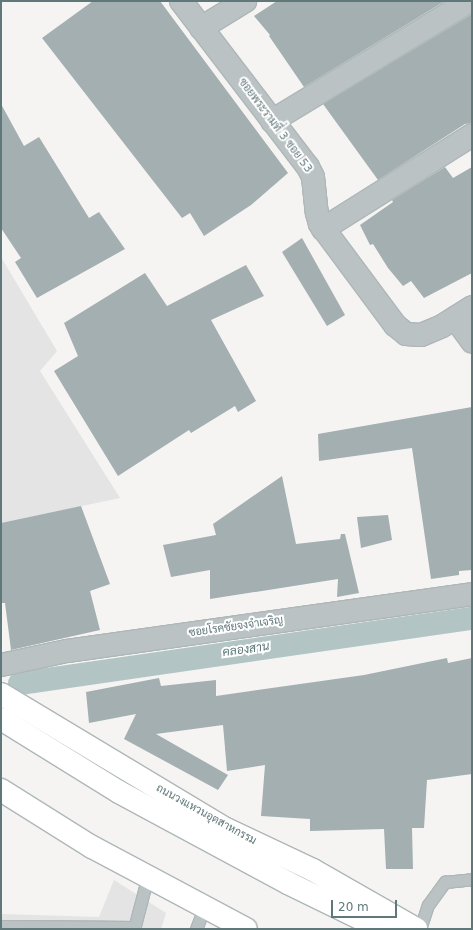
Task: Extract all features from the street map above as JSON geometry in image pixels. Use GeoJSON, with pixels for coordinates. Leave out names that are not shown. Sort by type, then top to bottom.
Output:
{"type":"FeatureCollection","features":[{"type":"Feature","properties":{"kind":"main road","name":"ถนนวงแหวนอุตสาหกรรม"},"geometry":{"type":"LineString","coordinates":[[1,694],[226,829],[313,870],[416,929]]}},
{"type":"Feature","properties":{"kind":"main road","name":"ถนนวงแหวนอุตสาหกรรม"},"geometry":{"type":"LineString","coordinates":[[1,719],[119,792],[288,883],[382,929]]}},
{"type":"Feature","properties":{"kind":"main road"},"geometry":{"type":"LineString","coordinates":[[1,790],[92,847],[246,929]]}},
{"type":"Feature","properties":{"kind":"main road"},"geometry":{"type":"LineString","coordinates":[[1,799],[146,883],[199,922],[227,929]]}},
{"type":"Feature","properties":{"kind":"street","name":"ซอยพระรามที่ 3 ซอย 53"},"geometry":{"type":"LineString","coordinates":[[181,1],[308,167],[313,177],[317,213],[323,229],[395,326],[406,334],[421,335],[442,326],[463,312]]}},
{"type":"Feature","properties":{"kind":"street"},"geometry":{"type":"LineString","coordinates":[[201,28],[245,1]]}},
{"type":"Feature","properties":{"kind":"street"},"geometry":{"type":"LineString","coordinates":[[272,120],[469,1]]}},
{"type":"Feature","properties":{"kind":"street"},"geometry":{"type":"LineString","coordinates":[[323,229],[472,135]]}},
{"type":"Feature","properties":{"kind":"street"},"geometry":{"type":"LineString","coordinates":[[463,312],[472,341]]}},
{"type":"Feature","properties":{"kind":"street","name":"ซอยโรคชัยจงจำเจริญ"},"geometry":{"type":"LineString","coordinates":[[1,665],[67,651],[472,594]]}},
{"type":"Feature","properties":{"kind":"lane"},"geometry":{"type":"LineString","coordinates":[[420,929],[428,905],[445,882],[472,878]]}},
{"type":"Feature","properties":{"kind":"lane"},"geometry":{"type":"LineString","coordinates":[[1,926],[134,928],[146,883]]}},
{"type":"Feature","properties":{"kind":"shaded area"},"geometry":{"type":"Polygon","coordinates":[[[1,257],[57,351],[40,371],[120,498],[1,523],[1,257]]]}},
{"type":"Feature","properties":{"kind":"shaded area"},"geometry":{"type":"Polygon","coordinates":[[[114,880],[166,913],[161,929],[1,929],[1,914],[99,917],[114,880]]]}},
{"type":"Feature","properties":{"kind":"building"},"geometry":{"type":"Polygon","coordinates":[[[93,1],[160,1],[288,173],[251,205],[204,236],[190,213],[182,218],[42,38],[93,1]]]}},
{"type":"Feature","properties":{"kind":"building"},"geometry":{"type":"Polygon","coordinates":[[[277,1],[445,1],[304,87],[269,36],[270,35],[254,16],[277,1]]]}},
{"type":"Feature","properties":{"kind":"building"},"geometry":{"type":"Polygon","coordinates":[[[472,14],[472,123],[465,124],[378,180],[323,104],[472,14]]]}},
{"type":"Feature","properties":{"kind":"building"},"geometry":{"type":"Polygon","coordinates":[[[1,104],[24,146],[39,137],[89,218],[99,212],[125,249],[37,298],[15,262],[21,258],[1,228],[1,104]]]}},
{"type":"Feature","properties":{"kind":"building"},"geometry":{"type":"Polygon","coordinates":[[[445,167],[453,178],[472,167],[472,273],[424,298],[411,281],[403,286],[388,268],[373,244],[370,245],[360,225],[393,202],[392,200],[445,167]]]}},
{"type":"Feature","properties":{"kind":"building"},"geometry":{"type":"Polygon","coordinates":[[[302,238],[345,315],[327,326],[282,252],[302,238]]]}},
{"type":"Feature","properties":{"kind":"building"},"geometry":{"type":"Polygon","coordinates":[[[246,265],[264,296],[211,320],[256,401],[238,412],[235,406],[191,433],[189,430],[118,476],[54,371],[78,356],[64,323],[145,273],[167,306],[246,265]]]}},
{"type":"Feature","properties":{"kind":"building"},"geometry":{"type":"Polygon","coordinates":[[[472,407],[472,570],[459,571],[459,575],[431,579],[412,448],[319,461],[318,434],[472,407]]]}},
{"type":"Feature","properties":{"kind":"building"},"geometry":{"type":"Polygon","coordinates":[[[282,476],[296,544],[340,539],[341,534],[345,534],[359,593],[337,597],[338,579],[210,599],[210,570],[171,577],[163,545],[216,535],[213,524],[282,476]]]}},
{"type":"Feature","properties":{"kind":"building"},"geometry":{"type":"Polygon","coordinates":[[[81,506],[110,584],[90,591],[100,630],[11,650],[5,603],[1,603],[1,523],[81,506]]]}},
{"type":"Feature","properties":{"kind":"building"},"geometry":{"type":"Polygon","coordinates":[[[388,515],[392,540],[361,548],[357,517],[388,515]]]}},
{"type":"Feature","properties":{"kind":"building"},"geometry":{"type":"Polygon","coordinates":[[[447,658],[448,663],[472,658],[472,774],[427,780],[424,828],[412,828],[413,869],[386,869],[384,829],[310,831],[310,819],[261,816],[265,765],[227,771],[223,725],[156,734],[228,775],[218,790],[124,739],[136,714],[89,723],[86,692],[159,678],[161,686],[216,680],[216,696],[364,675],[447,658]]]}},
{"type":"Feature","properties":{"kind":"waterway","name":"คลองสาน"},"geometry":{"type":"LineString","coordinates":[[19,683],[472,618]]}}]}
